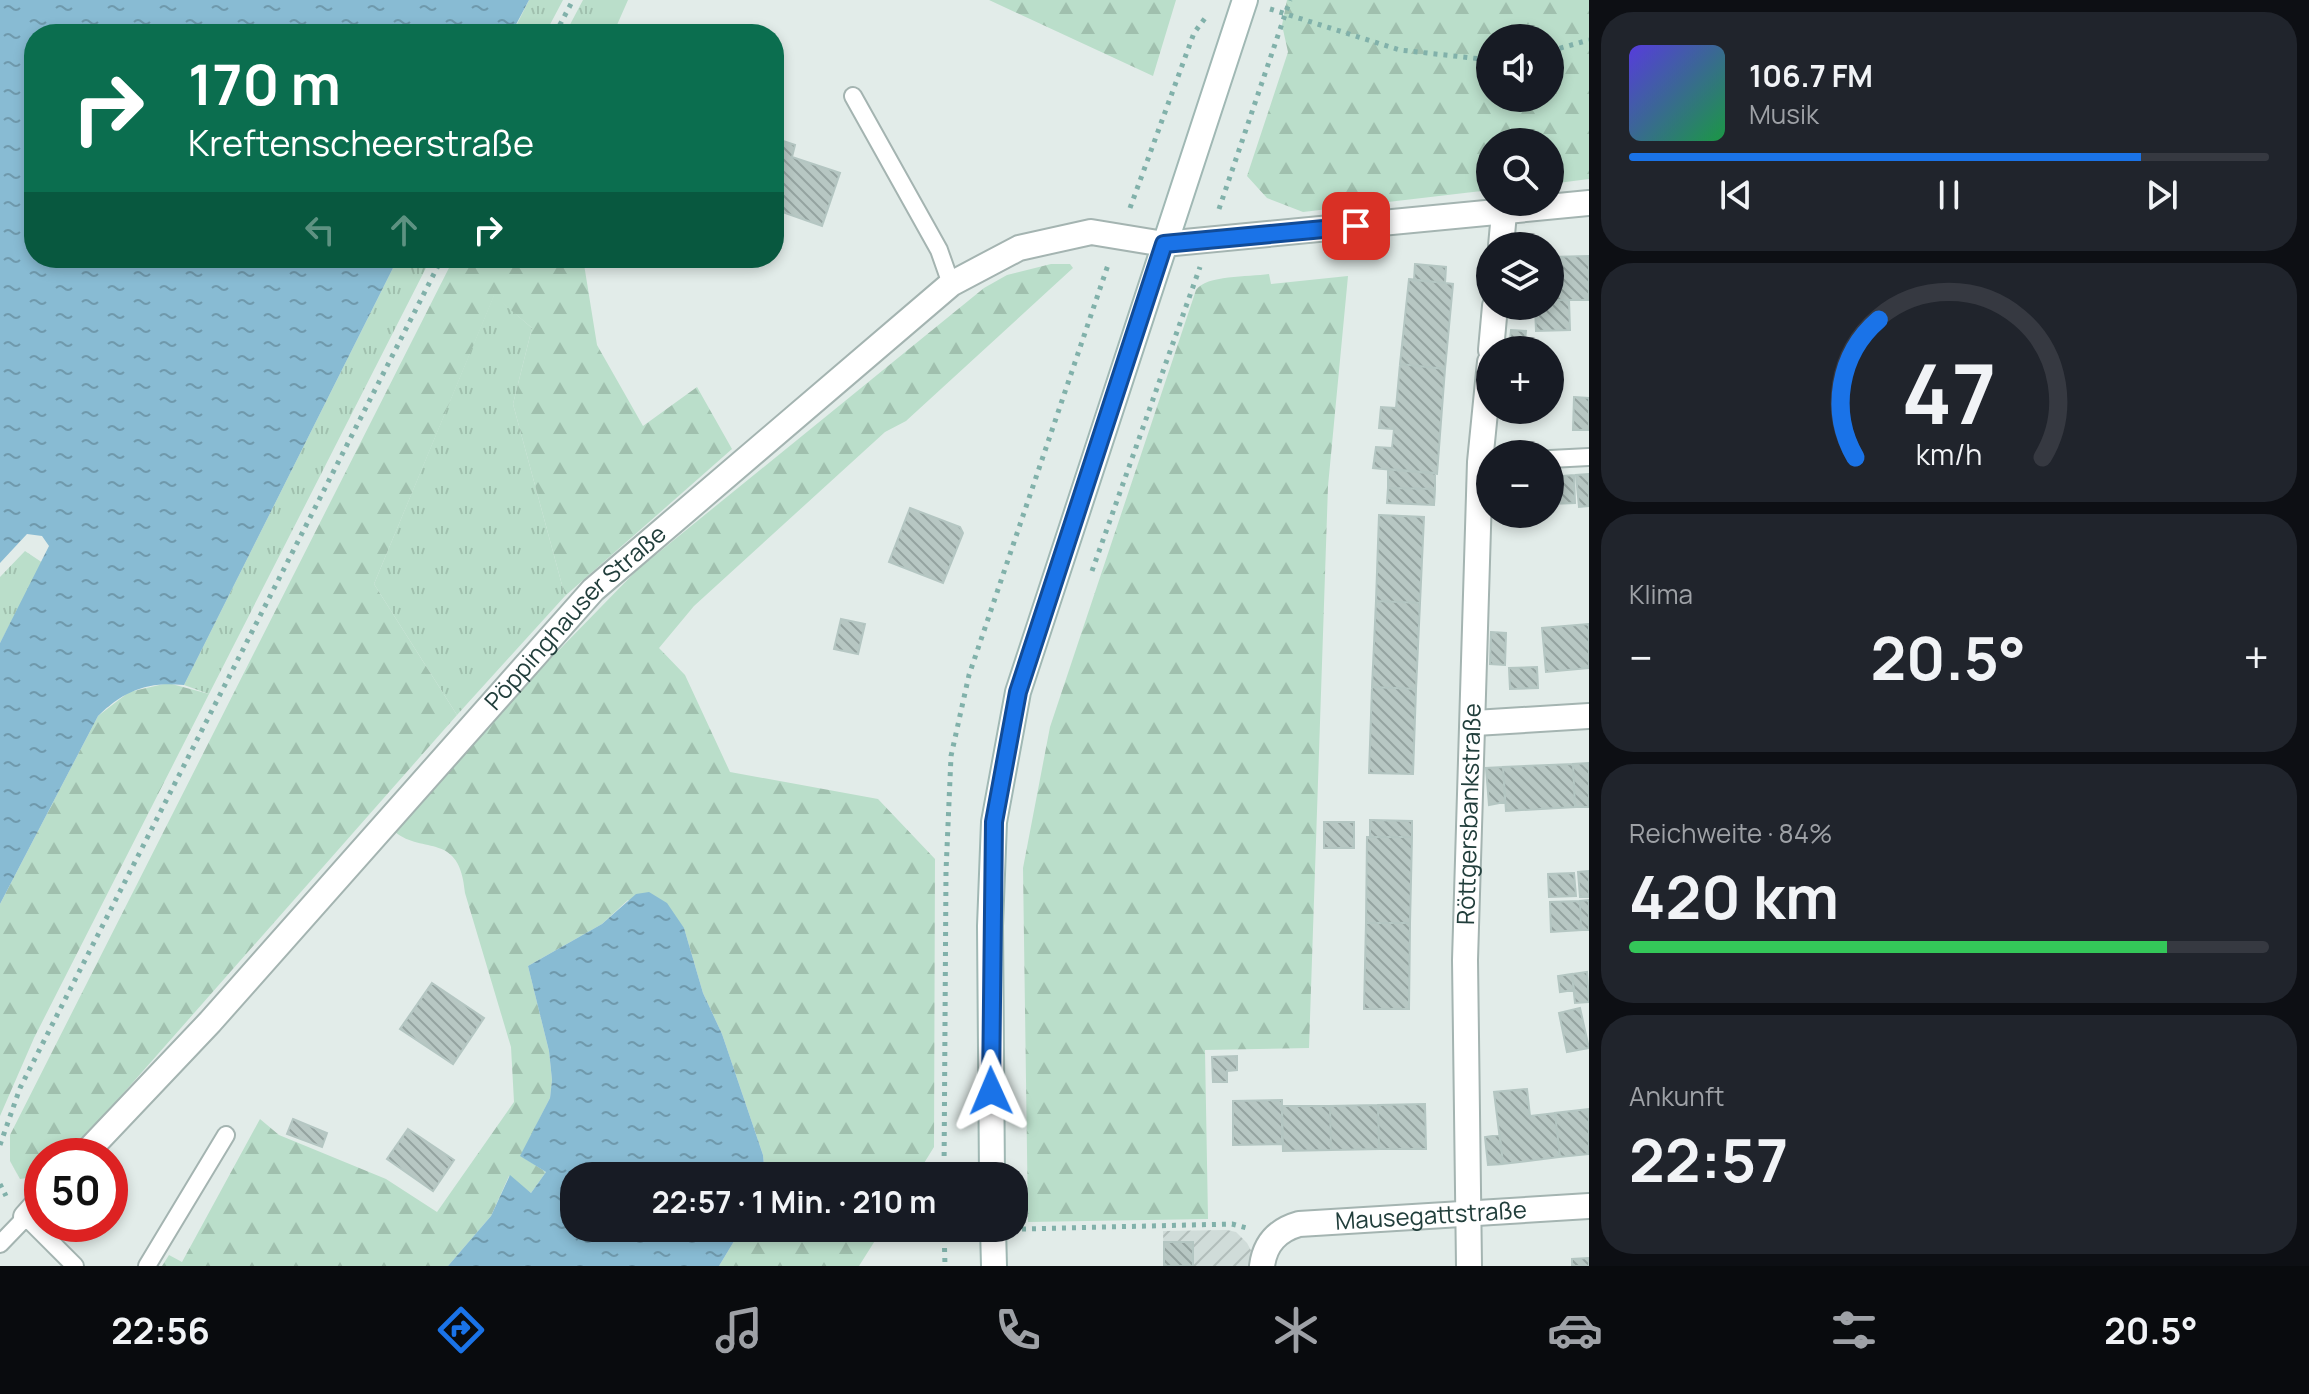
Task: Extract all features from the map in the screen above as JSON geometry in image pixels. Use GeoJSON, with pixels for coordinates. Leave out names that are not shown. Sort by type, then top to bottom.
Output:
{"type":"FeatureCollection","features":[{"type":"Feature","properties":{"kind":"street"},"geometry":{"type":"LineString","coordinates":[[992,1162],[990,926],[994,822],[1018,692],[1244,1]]}},
{"type":"Feature","properties":{"kind":"street","name":"Pöppinghauser Straße"},"geometry":{"type":"LineString","coordinates":[[1564,206],[1589,203]]}},
{"type":"Feature","properties":{"kind":"street","name":"Pöppinghauser Straße"},"geometry":{"type":"LineString","coordinates":[[100,1138],[210,1022],[593,590],[951,284],[1019,248],[1091,232],[1164,244],[1476,216]]}},
{"type":"Feature","properties":{"kind":"street","name":"Röttgersbankstraße"},"geometry":{"type":"LineString","coordinates":[[1469,1266],[1465,960],[1482,528]]}},
{"type":"Feature","properties":{"kind":"street"},"geometry":{"type":"LineString","coordinates":[[1475,723],[1589,716]]}},
{"type":"Feature","properties":{"kind":"street","name":"Mausegattstraße"},"geometry":{"type":"LineString","coordinates":[[1277,1235],[1287,1228],[1322,1221],[1589,1206]]}},
{"type":"Feature","properties":{"kind":"street"},"geometry":{"type":"LineString","coordinates":[[1262,1266],[1269,1243],[1277,1235]]}},
{"type":"Feature","properties":{"kind":"street"},"geometry":{"type":"LineString","coordinates":[[993,1242],[994,1266]]}},
{"type":"Feature","properties":{"kind":"lane"},"geometry":{"type":"LineString","coordinates":[[853,96],[939,250],[951,284]]}},
{"type":"Feature","properties":{"kind":"lane"},"geometry":{"type":"LineString","coordinates":[[1564,458],[1589,457]]}},
{"type":"Feature","properties":{"kind":"lane"},"geometry":{"type":"LineString","coordinates":[[147,1266],[226,1135]]}},
{"type":"Feature","properties":{"kind":"lane"},"geometry":{"type":"LineString","coordinates":[[0,1244],[24,1219]]}},
{"type":"Feature","properties":{"kind":"lane"},"geometry":{"type":"LineString","coordinates":[[58,1242],[75,1266]]}},
{"type":"Feature","properties":{"kind":"path"},"geometry":{"type":"LineString","coordinates":[[560,24],[573,0]]}},
{"type":"Feature","properties":{"kind":"path"},"geometry":{"type":"LineString","coordinates":[[1088,584],[1290,0]]}},
{"type":"Feature","properties":{"kind":"path"},"geometry":{"type":"LineString","coordinates":[[1244,1],[1400,50],[1476,58]]}},
{"type":"Feature","properties":{"kind":"path"},"geometry":{"type":"LineString","coordinates":[[1099,289],[1194,33],[1210,12]]}},
{"type":"Feature","properties":{"kind":"path"},"geometry":{"type":"LineString","coordinates":[[1564,47],[1589,40]]}},
{"type":"Feature","properties":{"kind":"path"},"geometry":{"type":"LineString","coordinates":[[0,1145],[20,1088],[437,268]]}},
{"type":"Feature","properties":{"kind":"path"},"geometry":{"type":"LineString","coordinates":[[1028,1228],[1232,1224],[1277,1235]]}},
{"type":"Feature","properties":{"kind":"path"},"geometry":{"type":"LineString","coordinates":[[944,1242],[945,1266]]}},
{"type":"Feature","properties":{"kind":"shaded area"},"geometry":{"type":"Polygon","coordinates":[[[1163,1231],[1236,1232],[1247,1243],[1254,1256],[1253,1266],[1164,1266],[1163,1231]]]}},
{"type":"Feature","properties":{"kind":"green space"},"geometry":{"type":"Polygon","coordinates":[[[529,0],[563,0],[550,24],[517,24],[529,0]]]}},
{"type":"Feature","properties":{"kind":"green space"},"geometry":{"type":"Polygon","coordinates":[[[583,0],[628,0],[617,24],[570,24],[583,0]]]}},
{"type":"Feature","properties":{"kind":"green space"},"geometry":{"type":"Polygon","coordinates":[[[989,0],[1176,0],[1153,76],[989,0]]]}},
{"type":"Feature","properties":{"kind":"green space"},"geometry":{"type":"Polygon","coordinates":[[[1287,0],[1589,0],[1589,179],[1564,182],[1564,128],[1476,128],[1476,192],[1303,212],[1267,198],[1247,176],[1288,52],[1282,25],[1287,0]]]}},
{"type":"Feature","properties":{"kind":"green space"},"geometry":{"type":"Polygon","coordinates":[[[1051,264],[1070,264],[1073,268],[906,421],[885,432],[694,606],[659,648],[685,675],[730,772],[878,799],[935,859],[934,1147],[925,1162],[764,1162],[722,1034],[703,993],[684,928],[628,900],[602,924],[528,966],[549,1051],[552,1080],[550,1098],[521,1156],[546,1172],[531,1193],[509,1176],[491,1216],[448,1266],[162,1266],[169,1255],[182,1262],[260,1119],[279,1135],[386,1179],[437,1212],[514,1102],[511,1047],[456,861],[439,848],[406,839],[395,832],[523,687],[637,570],[984,288],[1007,275],[1051,264]]]}},
{"type":"Feature","properties":{"kind":"green space"},"geometry":{"type":"Polygon","coordinates":[[[393,268],[426,268],[209,694],[184,685],[393,268]]]}},
{"type":"Feature","properties":{"kind":"green space"},"geometry":{"type":"Polygon","coordinates":[[[449,268],[585,268],[597,345],[643,426],[697,387],[732,449],[565,596],[513,404],[532,328],[494,296],[374,584],[457,715],[84,1138],[24,1138],[24,1178],[20,1179],[10,1161],[10,1135],[449,268]]]}},
{"type":"Feature","properties":{"kind":"green space"},"geometry":{"type":"Polygon","coordinates":[[[1269,274],[1271,284],[1348,276],[1328,486],[1309,1048],[1205,1050],[1208,1219],[1028,1222],[1023,868],[1050,727],[1196,290],[1218,279],[1269,274]]]}},
{"type":"Feature","properties":{"kind":"green space"},"geometry":{"type":"Polygon","coordinates":[[[494,295],[532,328],[513,404],[565,596],[457,715],[374,584],[494,295]]]}},
{"type":"Feature","properties":{"kind":"green space"},"geometry":{"type":"Polygon","coordinates":[[[25,551],[43,563],[0,643],[0,577],[25,551]]]}},
{"type":"Feature","properties":{"kind":"green space"},"geometry":{"type":"Polygon","coordinates":[[[168,683],[209,694],[34,1038],[0,1116],[0,904],[98,716],[129,692],[168,683]]]}},
{"type":"Feature","properties":{"kind":"green space"},"geometry":{"type":"Polygon","coordinates":[[[734,1242],[874,1242],[859,1266],[719,1266],[734,1242]]]}},
{"type":"Feature","properties":{"kind":"water"},"geometry":{"type":"Polygon","coordinates":[[[0,0],[529,0],[516,24],[24,24],[24,268],[393,268],[184,685],[148,686],[117,700],[98,716],[0,904],[0,643],[49,546],[42,536],[27,534],[0,563],[0,0]]]}},
{"type":"Feature","properties":{"kind":"water"},"geometry":{"type":"Polygon","coordinates":[[[649,892],[667,903],[684,928],[703,993],[722,1034],[764,1162],[560,1162],[560,1242],[734,1242],[719,1266],[448,1266],[491,1216],[510,1175],[531,1193],[546,1172],[520,1156],[550,1098],[552,1080],[549,1051],[528,966],[602,924],[636,894],[649,892]]]}},
{"type":"Feature","properties":{"kind":"building"},"geometry":{"type":"Polygon","coordinates":[[[784,141],[795,145],[792,157],[840,173],[822,226],[784,213],[784,141]]]}},
{"type":"Feature","properties":{"kind":"building"},"geometry":{"type":"Polygon","coordinates":[[[1589,256],[1589,300],[1564,300],[1564,257],[1589,256]]]}},
{"type":"Feature","properties":{"kind":"building"},"geometry":{"type":"Polygon","coordinates":[[[1415,264],[1446,267],[1445,283],[1414,280],[1415,264]]]}},
{"type":"Feature","properties":{"kind":"building"},"geometry":{"type":"Polygon","coordinates":[[[1409,279],[1453,284],[1445,369],[1400,364],[1409,279]]]}},
{"type":"Feature","properties":{"kind":"building"},"geometry":{"type":"Polygon","coordinates":[[[1564,300],[1569,300],[1570,330],[1536,331],[1536,320],[1564,320],[1564,300]]]}},
{"type":"Feature","properties":{"kind":"building"},"geometry":{"type":"Polygon","coordinates":[[[1511,330],[1526,331],[1525,336],[1510,336],[1511,330]]]}},
{"type":"Feature","properties":{"kind":"building"},"geometry":{"type":"Polygon","coordinates":[[[1400,364],[1445,369],[1437,474],[1373,468],[1376,447],[1392,448],[1394,429],[1379,428],[1381,407],[1396,408],[1400,364]]]}},
{"type":"Feature","properties":{"kind":"building"},"geometry":{"type":"Polygon","coordinates":[[[1574,397],[1589,398],[1589,430],[1573,430],[1574,397]]]}},
{"type":"Feature","properties":{"kind":"building"},"geometry":{"type":"Polygon","coordinates":[[[1388,469],[1435,473],[1435,489],[1388,488],[1388,469]]]}},
{"type":"Feature","properties":{"kind":"building"},"geometry":{"type":"Polygon","coordinates":[[[1589,474],[1589,506],[1579,507],[1576,475],[1589,474]]]}},
{"type":"Feature","properties":{"kind":"building"},"geometry":{"type":"Polygon","coordinates":[[[1574,475],[1575,503],[1564,503],[1564,476],[1574,475]]]}},
{"type":"Feature","properties":{"kind":"building"},"geometry":{"type":"Polygon","coordinates":[[[1388,488],[1435,489],[1434,505],[1387,503],[1388,488]]]}},
{"type":"Feature","properties":{"kind":"building"},"geometry":{"type":"Polygon","coordinates":[[[910,508],[960,527],[963,533],[943,583],[889,562],[910,508]]]}},
{"type":"Feature","properties":{"kind":"building"},"geometry":{"type":"Polygon","coordinates":[[[1379,515],[1424,517],[1420,603],[1376,601],[1379,515]]]}},
{"type":"Feature","properties":{"kind":"building"},"geometry":{"type":"Polygon","coordinates":[[[1376,601],[1420,603],[1416,689],[1372,687],[1376,601]]]}},
{"type":"Feature","properties":{"kind":"building"},"geometry":{"type":"Polygon","coordinates":[[[841,619],[865,624],[858,654],[834,649],[841,619]]]}},
{"type":"Feature","properties":{"kind":"building"},"geometry":{"type":"Polygon","coordinates":[[[1589,624],[1589,668],[1546,672],[1542,628],[1589,624]]]}},
{"type":"Feature","properties":{"kind":"building"},"geometry":{"type":"Polygon","coordinates":[[[1491,632],[1506,633],[1505,665],[1490,664],[1491,632]]]}},
{"type":"Feature","properties":{"kind":"building"},"geometry":{"type":"Polygon","coordinates":[[[1537,667],[1538,688],[1510,689],[1509,668],[1537,667]]]}},
{"type":"Feature","properties":{"kind":"building"},"geometry":{"type":"Polygon","coordinates":[[[1372,687],[1416,689],[1413,774],[1369,773],[1372,687]]]}},
{"type":"Feature","properties":{"kind":"building"},"geometry":{"type":"Polygon","coordinates":[[[1589,763],[1589,807],[1575,807],[1573,764],[1589,763]]]}},
{"type":"Feature","properties":{"kind":"building"},"geometry":{"type":"Polygon","coordinates":[[[1573,764],[1575,807],[1506,811],[1503,767],[1573,764]]]}},
{"type":"Feature","properties":{"kind":"building"},"geometry":{"type":"Polygon","coordinates":[[[1503,767],[1505,802],[1489,805],[1486,768],[1503,767]]]}},
{"type":"Feature","properties":{"kind":"building"},"geometry":{"type":"Polygon","coordinates":[[[1370,820],[1412,821],[1412,837],[1370,837],[1370,820]]]}},
{"type":"Feature","properties":{"kind":"building"},"geometry":{"type":"Polygon","coordinates":[[[1324,822],[1354,822],[1354,848],[1324,848],[1324,822]]]}},
{"type":"Feature","properties":{"kind":"building"},"geometry":{"type":"Polygon","coordinates":[[[1367,837],[1412,837],[1410,923],[1366,923],[1367,837]]]}},
{"type":"Feature","properties":{"kind":"building"},"geometry":{"type":"Polygon","coordinates":[[[1589,871],[1589,897],[1580,897],[1578,872],[1589,871]]]}},
{"type":"Feature","properties":{"kind":"building"},"geometry":{"type":"Polygon","coordinates":[[[1574,873],[1576,896],[1549,897],[1548,874],[1574,873]]]}},
{"type":"Feature","properties":{"kind":"building"},"geometry":{"type":"Polygon","coordinates":[[[1589,900],[1589,930],[1581,930],[1580,901],[1589,900]]]}},
{"type":"Feature","properties":{"kind":"building"},"geometry":{"type":"Polygon","coordinates":[[[1580,901],[1581,930],[1551,932],[1550,902],[1580,901]]]}},
{"type":"Feature","properties":{"kind":"building"},"geometry":{"type":"Polygon","coordinates":[[[1366,923],[1410,923],[1409,1009],[1364,1009],[1366,923]]]}},
{"type":"Feature","properties":{"kind":"building"},"geometry":{"type":"Polygon","coordinates":[[[1587,972],[1589,1002],[1575,1003],[1572,974],[1587,972]]]}},
{"type":"Feature","properties":{"kind":"building"},"geometry":{"type":"Polygon","coordinates":[[[1572,974],[1574,990],[1560,992],[1558,976],[1572,974]]]}},
{"type":"Feature","properties":{"kind":"building"},"geometry":{"type":"Polygon","coordinates":[[[432,983],[484,1018],[453,1064],[400,1029],[432,983]]]}},
{"type":"Feature","properties":{"kind":"building"},"geometry":{"type":"Polygon","coordinates":[[[1580,1008],[1589,1048],[1567,1052],[1559,1013],[1580,1008]]]}},
{"type":"Feature","properties":{"kind":"building"},"geometry":{"type":"Polygon","coordinates":[[[1237,1056],[1237,1070],[1227,1071],[1227,1082],[1213,1082],[1212,1057],[1237,1056]]]}},
{"type":"Feature","properties":{"kind":"building"},"geometry":{"type":"Polygon","coordinates":[[[1527,1089],[1530,1116],[1555,1113],[1560,1157],[1503,1164],[1494,1092],[1527,1089]]]}},
{"type":"Feature","properties":{"kind":"building"},"geometry":{"type":"Polygon","coordinates":[[[1282,1100],[1282,1144],[1233,1145],[1233,1101],[1282,1100]]]}},
{"type":"Feature","properties":{"kind":"building"},"geometry":{"type":"Polygon","coordinates":[[[1425,1104],[1426,1149],[1379,1149],[1378,1105],[1425,1104]]]}},
{"type":"Feature","properties":{"kind":"building"},"geometry":{"type":"Polygon","coordinates":[[[1378,1105],[1379,1149],[1331,1150],[1330,1106],[1378,1105]]]}},
{"type":"Feature","properties":{"kind":"building"},"geometry":{"type":"Polygon","coordinates":[[[1282,1106],[1330,1106],[1331,1150],[1283,1151],[1282,1106]]]}},
{"type":"Feature","properties":{"kind":"building"},"geometry":{"type":"Polygon","coordinates":[[[1589,1109],[1589,1154],[1560,1157],[1555,1113],[1589,1109]]]}},
{"type":"Feature","properties":{"kind":"building"},"geometry":{"type":"Polygon","coordinates":[[[293,1119],[327,1133],[322,1147],[287,1134],[293,1119]]]}},
{"type":"Feature","properties":{"kind":"building"},"geometry":{"type":"Polygon","coordinates":[[[408,1129],[454,1160],[433,1191],[387,1159],[408,1129]]]}},
{"type":"Feature","properties":{"kind":"building"},"geometry":{"type":"Polygon","coordinates":[[[1500,1135],[1503,1164],[1488,1165],[1485,1137],[1500,1135]]]}},
{"type":"Feature","properties":{"kind":"building"},"geometry":{"type":"Polygon","coordinates":[[[1164,1242],[1193,1242],[1193,1266],[1164,1266],[1164,1242]]]}},
{"type":"Feature","properties":{"kind":"building"},"geometry":{"type":"Polygon","coordinates":[[[1589,1258],[1589,1266],[1572,1266],[1572,1259],[1589,1258]]]}},
{"type":"Feature","properties":{"kind":"route"},"geometry":{"type":"LineString","coordinates":[[991,1091],[990,926],[994,822],[1018,692],[1164,244],[1356,226]]}}]}
